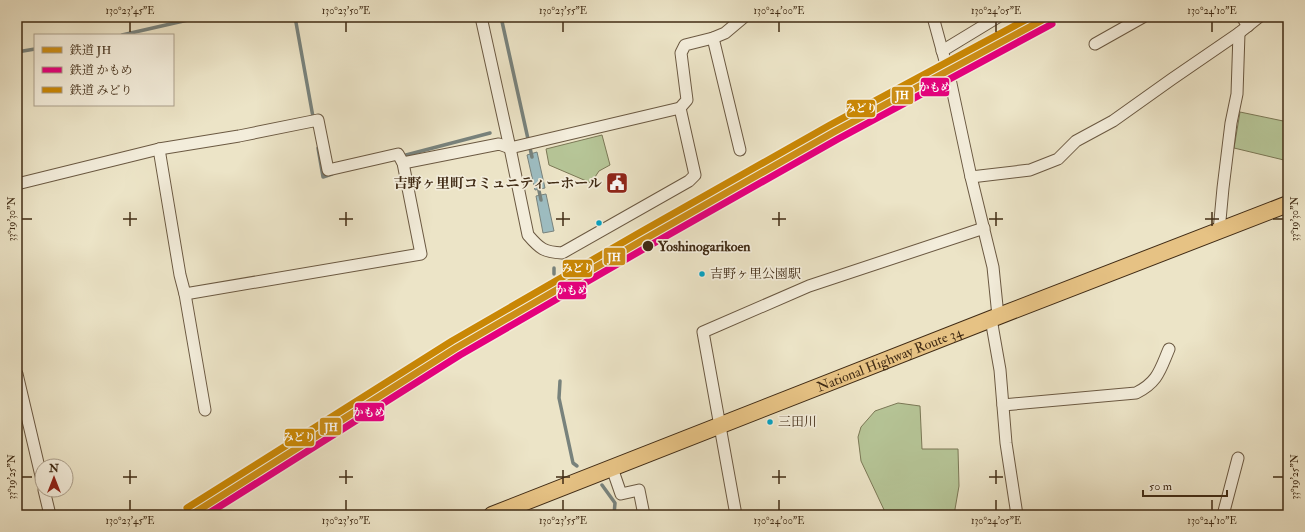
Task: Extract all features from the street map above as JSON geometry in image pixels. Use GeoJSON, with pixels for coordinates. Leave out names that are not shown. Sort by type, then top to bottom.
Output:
{"type":"FeatureCollection","features":[{"type":"Feature","properties":{"kind":"highway","name":"National Highway Route 34"},"geometry":{"type":"LineString","coordinates":[[492,515],[994,317],[1288,204]]}},
{"type":"Feature","properties":{"kind":"street"},"geometry":{"type":"LineString","coordinates":[[481,17],[528,235],[537,246],[549,252],[562,253],[689,181],[695,174],[680,108]]}},
{"type":"Feature","properties":{"kind":"street"},"geometry":{"type":"LineString","coordinates":[[403,163],[499,144],[510,148],[680,108],[687,100],[681,53],[685,45],[713,38],[725,33],[744,17]]}},
{"type":"Feature","properties":{"kind":"street"},"geometry":{"type":"LineString","coordinates":[[933,17],[954,97],[971,177],[993,267],[994,317],[1003,389],[1006,443],[1017,515]]}},
{"type":"Feature","properties":{"kind":"street"},"geometry":{"type":"LineString","coordinates":[[942,51],[998,17]]}},
{"type":"Feature","properties":{"kind":"street"},"geometry":{"type":"LineString","coordinates":[[1095,44],[1142,17]]}},
{"type":"Feature","properties":{"kind":"street"},"geometry":{"type":"LineString","coordinates":[[1219,231],[1231,123],[1236,94],[1240,33],[1245,22],[1259,17]]}},
{"type":"Feature","properties":{"kind":"street"},"geometry":{"type":"LineString","coordinates":[[971,177],[1030,170],[1058,159],[1076,141],[1113,121],[1240,33]]}},
{"type":"Feature","properties":{"kind":"street"},"geometry":{"type":"LineString","coordinates":[[713,38],[740,150]]}},
{"type":"Feature","properties":{"kind":"street"},"geometry":{"type":"LineString","coordinates":[[17,184],[159,149],[238,136],[318,120],[328,170],[398,154],[403,163],[421,254],[185,294]]}},
{"type":"Feature","properties":{"kind":"street"},"geometry":{"type":"LineString","coordinates":[[159,149],[205,410]]}},
{"type":"Feature","properties":{"kind":"street"},"geometry":{"type":"LineString","coordinates":[[736,515],[703,332],[809,286],[984,228]]}},
{"type":"Feature","properties":{"kind":"street"},"geometry":{"type":"LineString","coordinates":[[1003,404],[1136,393],[1147,387],[1155,379],[1169,349]]}},
{"type":"Feature","properties":{"kind":"street"},"geometry":{"type":"LineString","coordinates":[[17,374],[37,458]]}},
{"type":"Feature","properties":{"kind":"street"},"geometry":{"type":"LineString","coordinates":[[1222,515],[1238,458]]}},
{"type":"Feature","properties":{"kind":"street"},"geometry":{"type":"LineString","coordinates":[[612,468],[621,494],[639,490],[644,515]]}},
{"type":"Feature","properties":{"kind":"street"},"geometry":{"type":"LineString","coordinates":[[46,498],[50,515]]}},
{"type":"Feature","properties":{"kind":"green space"},"geometry":{"type":"Polygon","coordinates":[[[1240,112],[1288,122],[1288,161],[1234,148],[1240,112]]]}},
{"type":"Feature","properties":{"kind":"green space"},"geometry":{"type":"Polygon","coordinates":[[[602,135],[610,165],[599,171],[591,183],[549,165],[546,149],[602,135]]]}},
{"type":"Feature","properties":{"kind":"green space"},"geometry":{"type":"Polygon","coordinates":[[[898,403],[920,406],[922,449],[958,449],[959,486],[954,515],[886,514],[861,461],[858,437],[861,427],[875,411],[898,403]]]}},
{"type":"Feature","properties":{"kind":"water"},"geometry":{"type":"Polygon","coordinates":[[[537,152],[545,188],[535,190],[527,155],[537,152]]]}},
{"type":"Feature","properties":{"kind":"water"},"geometry":{"type":"Polygon","coordinates":[[[546,194],[554,231],[543,233],[536,196],[546,194]]]}},
{"type":"Feature","properties":{"kind":"waterway"},"geometry":{"type":"LineString","coordinates":[[126,34],[201,17]]}},
{"type":"Feature","properties":{"kind":"waterway"},"geometry":{"type":"LineString","coordinates":[[295,17],[313,117]]}},
{"type":"Feature","properties":{"kind":"waterway"},"geometry":{"type":"LineString","coordinates":[[501,17],[532,157]]}},
{"type":"Feature","properties":{"kind":"waterway"},"geometry":{"type":"LineString","coordinates":[[17,52],[34,49]]}},
{"type":"Feature","properties":{"kind":"waterway"},"geometry":{"type":"LineString","coordinates":[[406,155],[490,133]]}},
{"type":"Feature","properties":{"kind":"waterway"},"geometry":{"type":"LineString","coordinates":[[318,148],[323,177],[332,174]]}},
{"type":"Feature","properties":{"kind":"waterway"},"geometry":{"type":"LineString","coordinates":[[538,186],[541,200]]}},
{"type":"Feature","properties":{"kind":"waterway"},"geometry":{"type":"LineString","coordinates":[[554,268],[554,274]]}},
{"type":"Feature","properties":{"kind":"waterway"},"geometry":{"type":"LineString","coordinates":[[560,381],[559,398],[573,463],[577,466]]}},
{"type":"Feature","properties":{"kind":"waterway"},"geometry":{"type":"LineString","coordinates":[[602,485],[615,503],[614,515]]}},
{"type":"Feature","properties":{"kind":"rail line","name":"みどり"},"geometry":{"type":"LineString","coordinates":[[187,508],[452,341],[830,125],[1031,17]]}},
{"type":"Feature","properties":{"kind":"rail line","name":"JH"},"geometry":{"type":"LineString","coordinates":[[191,515],[456,348],[834,132],[1048,17]]}},
{"type":"Feature","properties":{"kind":"rail line","name":"かもめ"},"geometry":{"type":"LineString","coordinates":[[206,515],[460,355],[838,139],[1052,24]]}},
{"type":"Feature","properties":{"kind":"place","name":"吉野ヶ里町コミュニティーホール"},"geometry":{"type":"Point","coordinates":[617,183]}},
{"type":"Feature","properties":{"kind":"place","name":"Yoshinogarikoen"},"geometry":{"type":"Point","coordinates":[648,246]}},
{"type":"Feature","properties":{"kind":"place","name":"吉野ヶ里公園駅"},"geometry":{"type":"Point","coordinates":[702,274]}},
{"type":"Feature","properties":{"kind":"place","name":"三田川"},"geometry":{"type":"Point","coordinates":[770,422]}}]}
